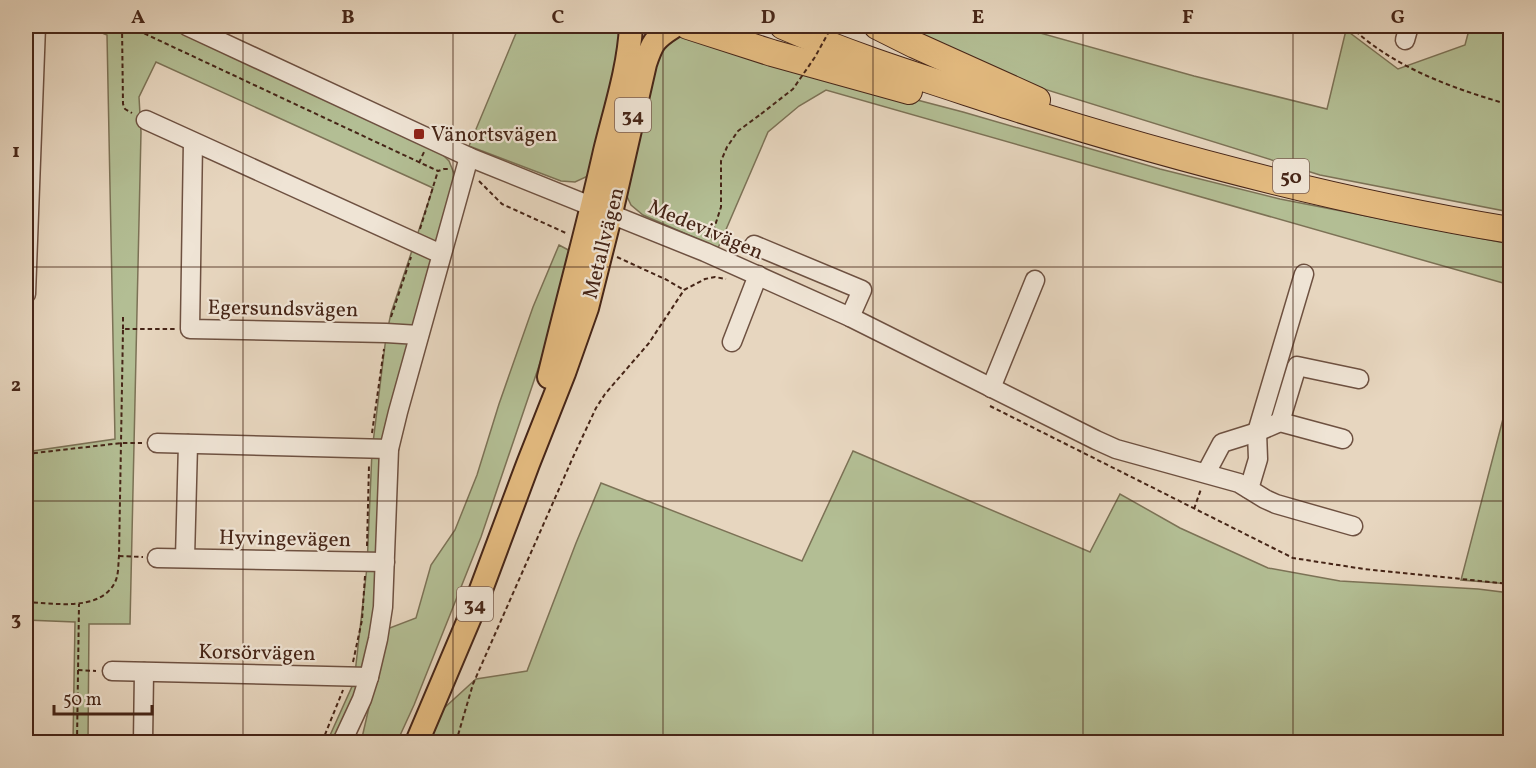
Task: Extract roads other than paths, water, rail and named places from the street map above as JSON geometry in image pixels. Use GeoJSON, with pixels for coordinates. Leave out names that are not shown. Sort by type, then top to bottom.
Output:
{"type":"FeatureCollection","features":[{"type":"Feature","properties":{"kind":"highway"},"geometry":{"type":"LineString","coordinates":[[675,26],[936,98],[1073,122]]}},
{"type":"Feature","properties":{"kind":"highway","name":"50"},"geometry":{"type":"LineString","coordinates":[[783,26],[880,64],[1194,161],[1319,192],[1452,221],[1510,230]]}},
{"type":"Feature","properties":{"kind":"highway","name":"50"},"geometry":{"type":"LineString","coordinates":[[811,26],[883,57],[1073,122],[1322,184],[1510,221]]}},
{"type":"Feature","properties":{"kind":"highway"},"geometry":{"type":"LineString","coordinates":[[877,26],[1073,122]]}},
{"type":"Feature","properties":{"kind":"main road","name":"Metallvägen"},"geometry":{"type":"LineString","coordinates":[[417,742],[476,603],[587,308],[629,52],[631,26]]}},
{"type":"Feature","properties":{"kind":"main road","name":"Metallvägen"},"geometry":{"type":"LineString","coordinates":[[602,209],[650,49],[657,37],[675,26]]}},
{"type":"Feature","properties":{"kind":"street"},"geometry":{"type":"LineString","coordinates":[[26,294],[29,104],[36,26]]}},
{"type":"Feature","properties":{"kind":"street","name":"Medevivägen"},"geometry":{"type":"LineString","coordinates":[[187,26],[467,165],[602,209],[705,252],[755,282],[850,317],[988,395],[1116,449],[1239,483],[1276,504],[1353,526]]}},
{"type":"Feature","properties":{"kind":"street"},"geometry":{"type":"LineString","coordinates":[[146,120],[441,254]]}},
{"type":"Feature","properties":{"kind":"street","name":"Egersundsvägen"},"geometry":{"type":"LineString","coordinates":[[193,142],[190,329],[419,335]]}},
{"type":"Feature","properties":{"kind":"street"},"geometry":{"type":"LineString","coordinates":[[342,742],[362,699],[378,639],[383,607],[388,449],[467,165]]}},
{"type":"Feature","properties":{"kind":"street"},"geometry":{"type":"LineString","coordinates":[[754,245],[862,290],[850,317]]}},
{"type":"Feature","properties":{"kind":"street"},"geometry":{"type":"LineString","coordinates":[[1249,489],[1258,459],[1257,432],[1304,274]]}},
{"type":"Feature","properties":{"kind":"street"},"geometry":{"type":"LineString","coordinates":[[988,395],[1035,280]]}},
{"type":"Feature","properties":{"kind":"street"},"geometry":{"type":"LineString","coordinates":[[732,342],[755,282]]}},
{"type":"Feature","properties":{"kind":"street"},"geometry":{"type":"LineString","coordinates":[[1280,422],[1297,366],[1359,379]]}},
{"type":"Feature","properties":{"kind":"street"},"geometry":{"type":"LineString","coordinates":[[1206,473],[1222,443],[1280,422],[1342,439]]}},
{"type":"Feature","properties":{"kind":"street"},"geometry":{"type":"LineString","coordinates":[[157,443],[388,449]]}},
{"type":"Feature","properties":{"kind":"street"},"geometry":{"type":"LineString","coordinates":[[185,558],[188,444]]}},
{"type":"Feature","properties":{"kind":"street","name":"Hyvingevägen"},"geometry":{"type":"LineString","coordinates":[[157,558],[385,562]]}},
{"type":"Feature","properties":{"kind":"street","name":"Korsörvägen"},"geometry":{"type":"LineString","coordinates":[[112,671],[369,677]]}},
{"type":"Feature","properties":{"kind":"street"},"geometry":{"type":"LineString","coordinates":[[143,742],[144,672]]}},
{"type":"Feature","properties":{"kind":"place","name":"Vänortsvägen"},"geometry":{"type":"Point","coordinates":[419,134]}}]}
